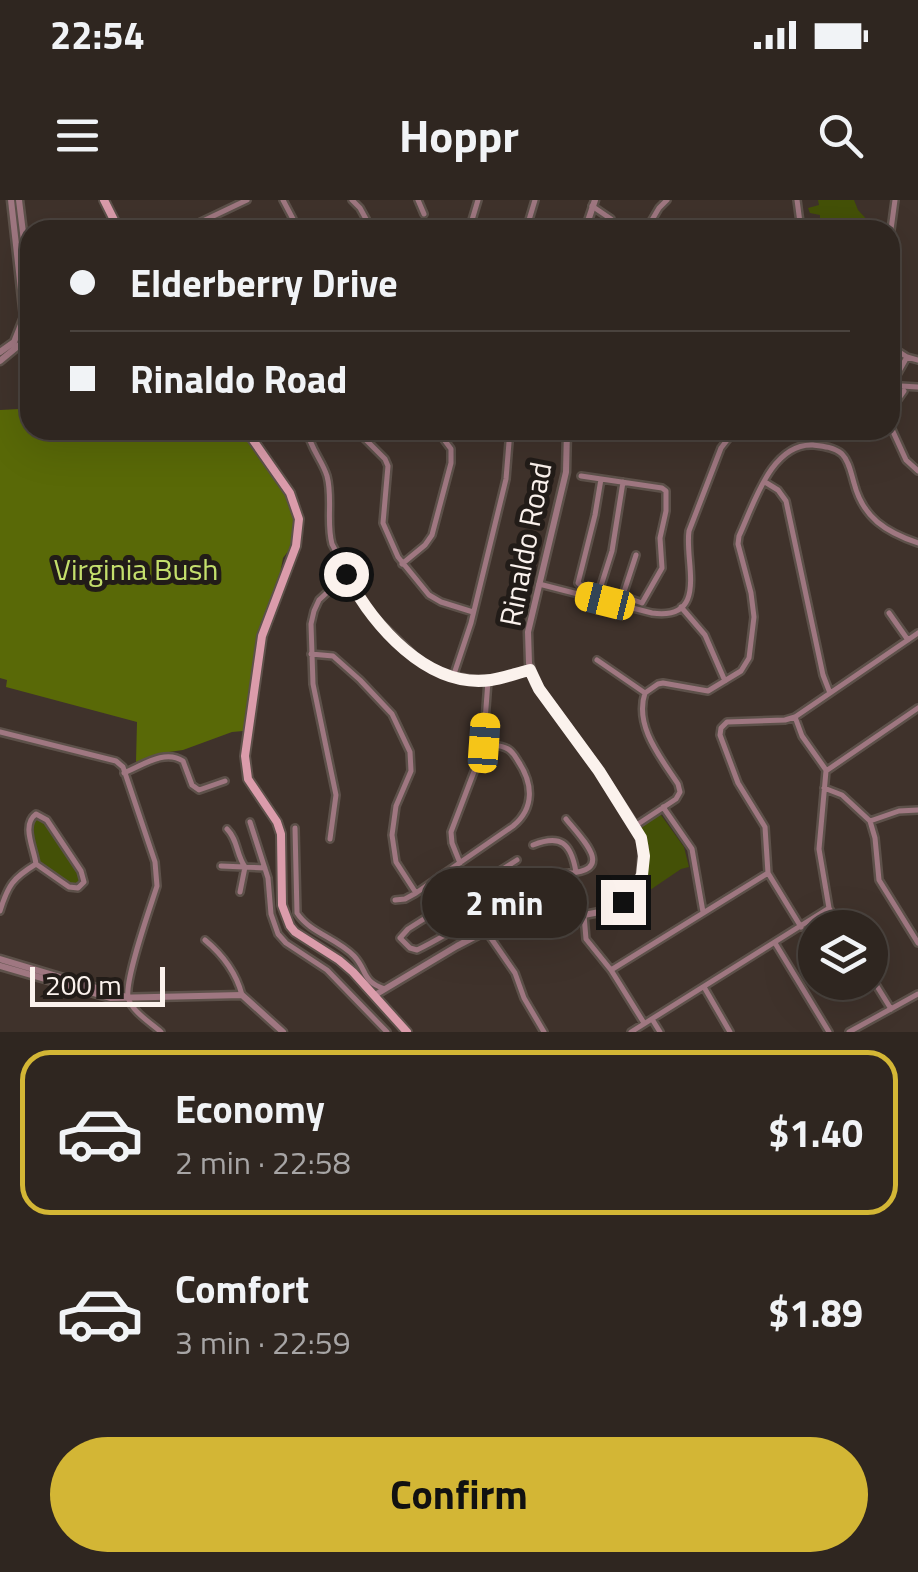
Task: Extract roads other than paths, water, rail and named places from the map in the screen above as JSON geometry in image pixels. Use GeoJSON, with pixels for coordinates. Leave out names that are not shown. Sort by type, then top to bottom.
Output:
{"type":"FeatureCollection","features":[{"type":"Feature","properties":{"kind":"main road"},"geometry":{"type":"LineString","coordinates":[[253,440],[293,499],[300,526],[260,645],[246,771],[281,834],[286,920],[295,932],[339,960],[407,1032]]}},
{"type":"Feature","properties":{"kind":"street"},"geometry":{"type":"LineString","coordinates":[[15,200],[20,230]]}},
{"type":"Feature","properties":{"kind":"street"},"geometry":{"type":"LineString","coordinates":[[15,200],[20,245]]}},
{"type":"Feature","properties":{"kind":"street"},"geometry":{"type":"LineString","coordinates":[[205,220],[246,200]]}},
{"type":"Feature","properties":{"kind":"street"},"geometry":{"type":"LineString","coordinates":[[283,200],[292,219]]}},
{"type":"Feature","properties":{"kind":"street"},"geometry":{"type":"LineString","coordinates":[[418,200],[424,214]]}},
{"type":"Feature","properties":{"kind":"street"},"geometry":{"type":"LineString","coordinates":[[652,220],[667,200]]}},
{"type":"Feature","properties":{"kind":"street"},"geometry":{"type":"LineString","coordinates":[[593,203],[611,220]]}},
{"type":"Feature","properties":{"kind":"street"},"geometry":{"type":"LineString","coordinates":[[0,352],[20,328]]}},
{"type":"Feature","properties":{"kind":"street"},"geometry":{"type":"LineString","coordinates":[[0,361],[20,345]]}},
{"type":"Feature","properties":{"kind":"street"},"geometry":{"type":"LineString","coordinates":[[900,352],[918,360]]}},
{"type":"Feature","properties":{"kind":"street"},"geometry":{"type":"LineString","coordinates":[[900,370],[907,357]]}},
{"type":"Feature","properties":{"kind":"street"},"geometry":{"type":"LineString","coordinates":[[309,440],[328,479],[330,539],[366,609],[431,669],[453,677],[488,681],[530,670]]}},
{"type":"Feature","properties":{"kind":"street"},"geometry":{"type":"LineString","coordinates":[[366,440],[388,466],[382,523],[402,564],[429,595],[473,612]]}},
{"type":"Feature","properties":{"kind":"street"},"geometry":{"type":"LineString","coordinates":[[402,564],[430,540],[451,463],[451,448],[444,440]]}},
{"type":"Feature","properties":{"kind":"street"},"geometry":{"type":"LineString","coordinates":[[453,677],[506,479],[509,440]]}},
{"type":"Feature","properties":{"kind":"street","name":"Rinaldo Road"},"geometry":{"type":"LineString","coordinates":[[375,995],[507,920],[532,914],[584,915],[610,910],[637,885],[644,846],[635,826],[539,689],[530,670],[528,632],[566,472],[567,440]]}},
{"type":"Feature","properties":{"kind":"street"},"geometry":{"type":"LineString","coordinates":[[538,584],[662,614],[681,607],[692,583],[689,530],[728,440]]}},
{"type":"Feature","properties":{"kind":"street"},"geometry":{"type":"LineString","coordinates":[[897,440],[906,460],[918,471]]}},
{"type":"Feature","properties":{"kind":"street"},"geometry":{"type":"LineString","coordinates":[[635,826],[678,796],[680,788],[647,733],[642,709],[645,693],[658,684],[668,683],[708,692],[746,666],[754,617],[738,544],[780,457],[795,446],[804,445],[831,448],[842,454],[857,493],[873,520],[918,544]]}},
{"type":"Feature","properties":{"kind":"street"},"geometry":{"type":"LineString","coordinates":[[581,476],[602,479],[623,482],[664,489],[667,504],[660,535],[661,571],[644,602],[580,586],[578,580],[602,479]]}},
{"type":"Feature","properties":{"kind":"street"},"geometry":{"type":"LineString","coordinates":[[607,602],[623,482]]}},
{"type":"Feature","properties":{"kind":"street"},"geometry":{"type":"LineString","coordinates":[[765,482],[786,501],[830,694]]}},
{"type":"Feature","properties":{"kind":"street"},"geometry":{"type":"LineString","coordinates":[[623,596],[636,555]]}},
{"type":"Feature","properties":{"kind":"street"},"geometry":{"type":"LineString","coordinates":[[330,840],[336,795],[313,684],[311,654],[314,610],[346,574]]}},
{"type":"Feature","properties":{"kind":"street"},"geometry":{"type":"LineString","coordinates":[[681,607],[705,634],[725,682]]}},
{"type":"Feature","properties":{"kind":"street"},"geometry":{"type":"LineString","coordinates":[[889,614],[908,640]]}},
{"type":"Feature","properties":{"kind":"street"},"geometry":{"type":"LineString","coordinates":[[798,922],[768,872],[765,827],[738,782],[720,728],[727,722],[794,718],[918,633]]}},
{"type":"Feature","properties":{"kind":"street"},"geometry":{"type":"LineString","coordinates":[[311,654],[333,656],[350,670],[392,714],[410,752],[411,771],[396,806],[392,835],[396,862],[416,893]]}},
{"type":"Feature","properties":{"kind":"street"},"geometry":{"type":"LineString","coordinates":[[597,660],[645,693]]}},
{"type":"Feature","properties":{"kind":"street"},"geometry":{"type":"LineString","coordinates":[[460,863],[451,832],[484,743],[488,681]]}},
{"type":"Feature","properties":{"kind":"street"},"geometry":{"type":"LineString","coordinates":[[826,771],[918,708]]}},
{"type":"Feature","properties":{"kind":"street"},"geometry":{"type":"LineString","coordinates":[[794,718],[826,771],[819,849],[829,908],[826,910]]}},
{"type":"Feature","properties":{"kind":"street"},"geometry":{"type":"LineString","coordinates":[[0,732],[116,761],[122,767],[158,876],[129,978],[128,997],[158,1031]]}},
{"type":"Feature","properties":{"kind":"street"},"geometry":{"type":"LineString","coordinates":[[395,900],[416,893],[520,820],[528,804],[529,782],[513,753],[484,743]]}},
{"type":"Feature","properties":{"kind":"street"},"geometry":{"type":"LineString","coordinates":[[124,773],[173,755],[184,761],[192,785],[198,790],[225,781]]}},
{"type":"Feature","properties":{"kind":"street"},"geometry":{"type":"LineString","coordinates":[[824,788],[842,795],[870,821],[879,880],[918,943]]}},
{"type":"Feature","properties":{"kind":"street"},"geometry":{"type":"LineString","coordinates":[[663,806],[692,849],[703,912]]}},
{"type":"Feature","properties":{"kind":"street"},"geometry":{"type":"LineString","coordinates":[[870,821],[899,811],[918,810]]}},
{"type":"Feature","properties":{"kind":"street"},"geometry":{"type":"LineString","coordinates":[[36,814],[47,820],[84,882],[73,889],[36,864],[28,824],[36,814]]}},
{"type":"Feature","properties":{"kind":"street"},"geometry":{"type":"LineString","coordinates":[[532,914],[535,874],[589,869],[594,860],[566,819]]}},
{"type":"Feature","properties":{"kind":"street"},"geometry":{"type":"LineString","coordinates":[[250,822],[265,868],[270,914],[278,934],[327,970],[387,1032]]}},
{"type":"Feature","properties":{"kind":"street"},"geometry":{"type":"LineString","coordinates":[[296,828],[297,912],[304,922],[356,958],[370,982],[385,989]]}},
{"type":"Feature","properties":{"kind":"street"},"geometry":{"type":"LineString","coordinates":[[227,829],[236,840],[245,867],[240,892]]}},
{"type":"Feature","properties":{"kind":"street"},"geometry":{"type":"LineString","coordinates":[[533,845],[552,839],[562,842],[574,859],[576,872]]}},
{"type":"Feature","properties":{"kind":"street"},"geometry":{"type":"LineString","coordinates":[[517,860],[408,929],[400,938],[417,950],[503,907],[526,903],[532,914]]}},
{"type":"Feature","properties":{"kind":"street"},"geometry":{"type":"LineString","coordinates":[[0,911],[8,886],[36,864]]}},
{"type":"Feature","properties":{"kind":"street"},"geometry":{"type":"LineString","coordinates":[[222,866],[265,868]]}},
{"type":"Feature","properties":{"kind":"street"},"geometry":{"type":"LineString","coordinates":[[611,970],[768,872]]}},
{"type":"Feature","properties":{"kind":"street"},"geometry":{"type":"LineString","coordinates":[[584,915],[586,938],[644,1024]]}},
{"type":"Feature","properties":{"kind":"street"},"geometry":{"type":"LineString","coordinates":[[631,1032],[798,929]]}},
{"type":"Feature","properties":{"kind":"street"},"geometry":{"type":"LineString","coordinates":[[486,930],[515,973],[544,1032]]}},
{"type":"Feature","properties":{"kind":"street"},"geometry":{"type":"LineString","coordinates":[[205,940],[234,972],[242,995],[283,1032]]}},
{"type":"Feature","properties":{"kind":"street"},"geometry":{"type":"LineString","coordinates":[[775,943],[829,1032]]}},
{"type":"Feature","properties":{"kind":"street"},"geometry":{"type":"LineString","coordinates":[[0,962],[111,995],[242,995]]}},
{"type":"Feature","properties":{"kind":"street"},"geometry":{"type":"LineString","coordinates":[[703,987],[730,1032]]}},
{"type":"Feature","properties":{"kind":"street"},"geometry":{"type":"LineString","coordinates":[[849,1032],[918,994]]}},
{"type":"Feature","properties":{"kind":"street"},"geometry":{"type":"LineString","coordinates":[[885,1000],[891,1009]]}},
{"type":"Feature","properties":{"kind":"street"},"geometry":{"type":"LineString","coordinates":[[652,1019],[660,1032]]}},
{"type":"Feature","properties":{"kind":"park label","name":"Virginia Bush"},"geometry":{"type":"Point","coordinates":[136,569]}}]}
